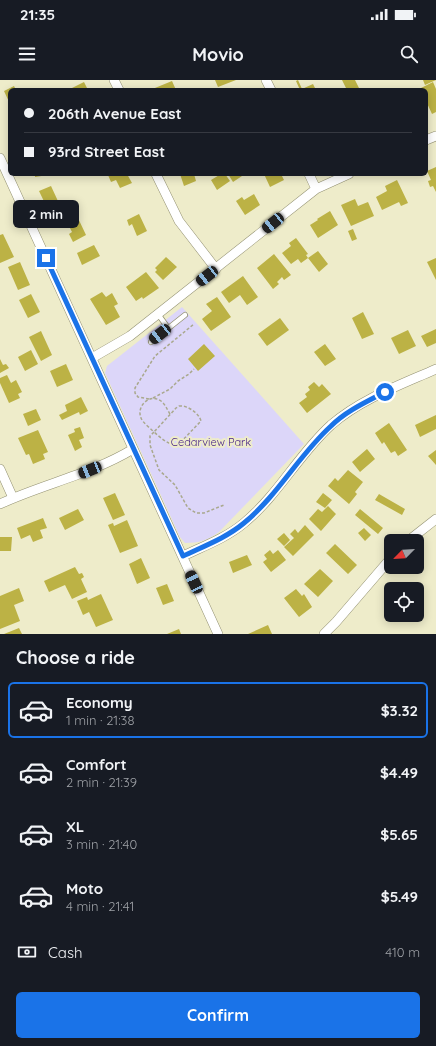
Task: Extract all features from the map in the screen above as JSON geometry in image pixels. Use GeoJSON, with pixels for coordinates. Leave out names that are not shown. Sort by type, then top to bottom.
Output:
{"type":"FeatureCollection","features":[{"type":"Feature","properties":{"kind":"street"},"geometry":{"type":"LineString","coordinates":[[0,158],[8,175]]}},
{"type":"Feature","properties":{"kind":"street"},"geometry":{"type":"LineString","coordinates":[[8,176],[218,634]]}},
{"type":"Feature","properties":{"kind":"street"},"geometry":{"type":"LineString","coordinates":[[157,176],[179,221],[216,269]]}},
{"type":"Feature","properties":{"kind":"street"},"geometry":{"type":"LineString","coordinates":[[310,176],[316,189]]}},
{"type":"Feature","properties":{"kind":"street"},"geometry":{"type":"LineString","coordinates":[[92,358],[130,336],[316,189],[345,176]]}},
{"type":"Feature","properties":{"kind":"street"},"geometry":{"type":"LineString","coordinates":[[183,556],[223,538],[244,523],[269,498],[316,441],[339,419],[355,408],[385,392],[436,369]]}},
{"type":"Feature","properties":{"kind":"street"},"geometry":{"type":"LineString","coordinates":[[0,504],[90,470],[122,456],[133,449]]}},
{"type":"Feature","properties":{"kind":"street"},"geometry":{"type":"LineString","coordinates":[[0,470],[13,498]]}},
{"type":"Feature","properties":{"kind":"street"},"geometry":{"type":"LineString","coordinates":[[417,534],[436,519]]}},
{"type":"Feature","properties":{"kind":"street"},"geometry":{"type":"LineString","coordinates":[[324,634],[384,566]]}},
{"type":"Feature","properties":{"kind":"lane"},"geometry":{"type":"LineString","coordinates":[[158,314],[168,328]]}},
{"type":"Feature","properties":{"kind":"lane"},"geometry":{"type":"LineString","coordinates":[[151,342],[185,315]]}},
{"type":"Feature","properties":{"kind":"path"},"geometry":{"type":"LineString","coordinates":[[149,399],[138,397],[135,393],[135,388],[155,356],[194,324]]}},
{"type":"Feature","properties":{"kind":"path"},"geometry":{"type":"LineString","coordinates":[[194,369],[172,387],[142,404],[140,412],[142,420],[154,432],[162,439],[173,445],[180,444],[201,421],[200,417],[185,406],[179,406],[170,414],[154,432],[150,436],[150,445],[160,470],[175,485],[188,508],[196,513],[204,513],[224,505]]}},
{"type":"Feature","properties":{"kind":"path"},"geometry":{"type":"LineString","coordinates":[[153,398],[162,401],[170,414]]}},
{"type":"Feature","properties":{"kind":"green space","name":"Cedarview Park"},"geometry":{"type":"Polygon","coordinates":[[[182,307],[304,444],[219,532],[203,540],[185,543],[180,537],[105,373],[107,366],[182,307]]]}},
{"type":"Feature","properties":{"kind":"building"},"geometry":{"type":"Polygon","coordinates":[[[215,80],[236,80],[218,87],[215,80]]]}},
{"type":"Feature","properties":{"kind":"building"},"geometry":{"type":"Polygon","coordinates":[[[298,80],[302,88],[299,88],[296,81],[298,80]]]}},
{"type":"Feature","properties":{"kind":"building"},"geometry":{"type":"Polygon","coordinates":[[[342,80],[355,80],[359,88],[346,88],[342,80]]]}},
{"type":"Feature","properties":{"kind":"building"},"geometry":{"type":"Polygon","coordinates":[[[423,80],[436,80],[425,85],[423,80]]]}},
{"type":"Feature","properties":{"kind":"building"},"geometry":{"type":"Polygon","coordinates":[[[172,81],[175,88],[155,88],[172,81]]]}},
{"type":"Feature","properties":{"kind":"building"},"geometry":{"type":"Polygon","coordinates":[[[84,82],[87,88],[72,88],[84,82]]]}},
{"type":"Feature","properties":{"kind":"building"},"geometry":{"type":"Polygon","coordinates":[[[433,82],[436,89],[436,112],[432,114],[428,105],[428,88],[421,88],[433,82]]]}},
{"type":"Feature","properties":{"kind":"building"},"geometry":{"type":"Polygon","coordinates":[[[313,84],[315,88],[304,88],[313,84]]]}},
{"type":"Feature","properties":{"kind":"building"},"geometry":{"type":"Polygon","coordinates":[[[8,89],[8,100],[4,91],[8,89]]]}},
{"type":"Feature","properties":{"kind":"building"},"geometry":{"type":"Polygon","coordinates":[[[436,167],[436,192],[433,186],[430,187],[428,181],[431,180],[428,171],[436,167]]]}},
{"type":"Feature","properties":{"kind":"building"},"geometry":{"type":"Polygon","coordinates":[[[108,176],[128,176],[132,183],[120,188],[116,180],[111,182],[108,176]]]}},
{"type":"Feature","properties":{"kind":"building"},"geometry":{"type":"Polygon","coordinates":[[[181,176],[195,176],[196,181],[184,186],[181,176]]]}},
{"type":"Feature","properties":{"kind":"building"},"geometry":{"type":"Polygon","coordinates":[[[218,176],[226,176],[230,181],[217,190],[211,180],[218,176]]]}},
{"type":"Feature","properties":{"kind":"building"},"geometry":{"type":"Polygon","coordinates":[[[229,176],[242,176],[233,182],[229,176]]]}},
{"type":"Feature","properties":{"kind":"building"},"geometry":{"type":"Polygon","coordinates":[[[265,176],[282,176],[284,180],[270,187],[265,176]]]}},
{"type":"Feature","properties":{"kind":"building"},"geometry":{"type":"Polygon","coordinates":[[[397,180],[408,203],[401,206],[399,202],[382,210],[376,197],[387,191],[385,186],[397,180]]]}},
{"type":"Feature","properties":{"kind":"building"},"geometry":{"type":"Polygon","coordinates":[[[51,186],[63,212],[52,218],[39,191],[51,186]]]}},
{"type":"Feature","properties":{"kind":"building"},"geometry":{"type":"Polygon","coordinates":[[[254,194],[260,205],[245,215],[236,201],[242,197],[244,200],[254,194]]]}},
{"type":"Feature","properties":{"kind":"building"},"geometry":{"type":"Polygon","coordinates":[[[355,199],[358,206],[368,202],[374,216],[351,226],[341,205],[355,199]]]}},
{"type":"Feature","properties":{"kind":"building"},"geometry":{"type":"Polygon","coordinates":[[[330,211],[338,225],[318,238],[310,225],[330,211]]]}},
{"type":"Feature","properties":{"kind":"building"},"geometry":{"type":"Polygon","coordinates":[[[139,214],[147,231],[137,236],[132,224],[129,226],[127,220],[139,214]]]}},
{"type":"Feature","properties":{"kind":"building"},"geometry":{"type":"Polygon","coordinates":[[[77,216],[86,235],[73,242],[69,234],[72,232],[67,222],[77,216]]]}},
{"type":"Feature","properties":{"kind":"building"},"geometry":{"type":"Polygon","coordinates":[[[353,229],[357,239],[352,241],[348,231],[353,229]]]}},
{"type":"Feature","properties":{"kind":"building"},"geometry":{"type":"Polygon","coordinates":[[[3,234],[14,257],[0,263],[0,235],[3,234]]]}},
{"type":"Feature","properties":{"kind":"building"},"geometry":{"type":"Polygon","coordinates":[[[296,238],[308,254],[306,255],[308,258],[301,263],[298,259],[291,264],[282,253],[291,246],[289,243],[296,238]]]}},
{"type":"Feature","properties":{"kind":"building"},"geometry":{"type":"Polygon","coordinates":[[[94,245],[100,256],[82,265],[77,253],[94,245]]]}},
{"type":"Feature","properties":{"kind":"building"},"geometry":{"type":"Polygon","coordinates":[[[318,251],[328,264],[319,272],[308,258],[318,251]]]}},
{"type":"Feature","properties":{"kind":"building"},"geometry":{"type":"Polygon","coordinates":[[[274,254],[291,275],[284,280],[282,277],[277,282],[279,284],[273,289],[257,268],[274,254]]]}},
{"type":"Feature","properties":{"kind":"building"},"geometry":{"type":"Polygon","coordinates":[[[166,257],[177,267],[163,280],[155,272],[157,270],[155,268],[166,257]]]}},
{"type":"Feature","properties":{"kind":"building"},"geometry":{"type":"Polygon","coordinates":[[[436,258],[436,280],[427,262],[436,258]]]}},
{"type":"Feature","properties":{"kind":"building"},"geometry":{"type":"Polygon","coordinates":[[[20,262],[30,285],[18,290],[8,267],[20,262]]]}},
{"type":"Feature","properties":{"kind":"building"},"geometry":{"type":"Polygon","coordinates":[[[146,272],[159,288],[143,299],[142,297],[136,301],[126,287],[146,272]]]}},
{"type":"Feature","properties":{"kind":"building"},"geometry":{"type":"Polygon","coordinates":[[[243,276],[258,297],[247,305],[240,295],[229,303],[221,292],[243,276]]]}},
{"type":"Feature","properties":{"kind":"building"},"geometry":{"type":"Polygon","coordinates":[[[102,292],[106,297],[112,293],[118,304],[114,306],[120,317],[106,325],[90,299],[102,292]]]}},
{"type":"Feature","properties":{"kind":"building"},"geometry":{"type":"Polygon","coordinates":[[[31,294],[40,312],[28,318],[19,300],[31,294]]]}},
{"type":"Feature","properties":{"kind":"building"},"geometry":{"type":"Polygon","coordinates":[[[217,297],[231,317],[211,331],[202,319],[212,311],[206,304],[217,297]]]}},
{"type":"Feature","properties":{"kind":"building"},"geometry":{"type":"Polygon","coordinates":[[[363,312],[374,334],[362,339],[352,318],[363,312]]]}},
{"type":"Feature","properties":{"kind":"building"},"geometry":{"type":"Polygon","coordinates":[[[280,318],[289,330],[267,346],[258,334],[280,318]]]}},
{"type":"Feature","properties":{"kind":"building"},"geometry":{"type":"Polygon","coordinates":[[[436,329],[436,343],[427,347],[421,336],[436,329]]]}},
{"type":"Feature","properties":{"kind":"building"},"geometry":{"type":"Polygon","coordinates":[[[408,330],[416,346],[399,354],[391,338],[408,330]]]}},
{"type":"Feature","properties":{"kind":"building"},"geometry":{"type":"Polygon","coordinates":[[[41,331],[52,355],[41,361],[29,337],[41,331]]]}},
{"type":"Feature","properties":{"kind":"building"},"geometry":{"type":"Polygon","coordinates":[[[204,344],[215,356],[198,371],[188,359],[204,344]]]}},
{"type":"Feature","properties":{"kind":"building"},"geometry":{"type":"Polygon","coordinates":[[[325,344],[336,359],[325,366],[314,352],[325,344]]]}},
{"type":"Feature","properties":{"kind":"building"},"geometry":{"type":"Polygon","coordinates":[[[31,350],[38,364],[25,371],[18,357],[31,350]]]}},
{"type":"Feature","properties":{"kind":"building"},"geometry":{"type":"Polygon","coordinates":[[[0,359],[3,365],[6,364],[9,368],[0,373],[0,359]]]}},
{"type":"Feature","properties":{"kind":"building"},"geometry":{"type":"Polygon","coordinates":[[[66,364],[73,380],[57,387],[50,371],[66,364]]]}},
{"type":"Feature","properties":{"kind":"building"},"geometry":{"type":"Polygon","coordinates":[[[7,375],[11,383],[16,380],[22,392],[18,394],[20,398],[9,403],[0,383],[0,378],[7,375]]]}},
{"type":"Feature","properties":{"kind":"building"},"geometry":{"type":"Polygon","coordinates":[[[314,382],[319,387],[322,384],[331,394],[307,413],[299,403],[307,397],[305,394],[310,390],[308,387],[314,382]]]}},
{"type":"Feature","properties":{"kind":"building"},"geometry":{"type":"Polygon","coordinates":[[[81,397],[88,411],[80,415],[79,412],[62,420],[59,415],[67,411],[65,405],[81,397]]]}},
{"type":"Feature","properties":{"kind":"building"},"geometry":{"type":"Polygon","coordinates":[[[36,409],[41,420],[28,426],[23,414],[36,409]]]}},
{"type":"Feature","properties":{"kind":"building"},"geometry":{"type":"Polygon","coordinates":[[[436,415],[436,429],[420,437],[415,425],[436,415]]]}},
{"type":"Feature","properties":{"kind":"building"},"geometry":{"type":"Polygon","coordinates":[[[389,423],[407,450],[398,456],[395,451],[391,453],[384,442],[382,444],[375,433],[389,423]]]}},
{"type":"Feature","properties":{"kind":"building"},"geometry":{"type":"Polygon","coordinates":[[[80,427],[84,438],[79,440],[82,447],[75,451],[68,435],[75,432],[74,429],[80,427]]]}},
{"type":"Feature","properties":{"kind":"building"},"geometry":{"type":"Polygon","coordinates":[[[38,430],[48,452],[43,454],[45,459],[33,464],[29,454],[26,455],[18,438],[38,430]]]}},
{"type":"Feature","properties":{"kind":"building"},"geometry":{"type":"Polygon","coordinates":[[[367,449],[375,459],[360,472],[352,462],[367,449]]]}},
{"type":"Feature","properties":{"kind":"building"},"geometry":{"type":"Polygon","coordinates":[[[436,450],[436,465],[428,456],[436,450]]]}},
{"type":"Feature","properties":{"kind":"building"},"geometry":{"type":"Polygon","coordinates":[[[348,470],[363,482],[355,492],[357,494],[349,504],[328,486],[335,478],[338,481],[348,470]]]}},
{"type":"Feature","properties":{"kind":"building"},"geometry":{"type":"Polygon","coordinates":[[[115,493],[125,515],[113,520],[103,498],[115,493]]]}},
{"type":"Feature","properties":{"kind":"building"},"geometry":{"type":"Polygon","coordinates":[[[323,493],[332,500],[325,508],[316,502],[323,493]]]}},
{"type":"Feature","properties":{"kind":"building"},"geometry":{"type":"Polygon","coordinates":[[[379,494],[405,509],[402,515],[375,500],[379,494]]]}},
{"type":"Feature","properties":{"kind":"building"},"geometry":{"type":"Polygon","coordinates":[[[328,506],[336,514],[321,531],[309,519],[318,509],[322,512],[328,506]]]}},
{"type":"Feature","properties":{"kind":"building"},"geometry":{"type":"Polygon","coordinates":[[[78,509],[84,520],[65,530],[59,518],[78,509]]]}},
{"type":"Feature","properties":{"kind":"building"},"geometry":{"type":"Polygon","coordinates":[[[360,509],[383,528],[378,534],[355,515],[360,509]]]}},
{"type":"Feature","properties":{"kind":"building"},"geometry":{"type":"Polygon","coordinates":[[[43,518],[47,528],[40,530],[43,538],[33,542],[30,535],[21,539],[17,528],[43,518]]]}},
{"type":"Feature","properties":{"kind":"building"},"geometry":{"type":"Polygon","coordinates":[[[127,520],[138,546],[120,553],[108,525],[113,523],[114,526],[127,520]]]}},
{"type":"Feature","properties":{"kind":"building"},"geometry":{"type":"Polygon","coordinates":[[[305,525],[314,535],[293,556],[284,547],[294,538],[290,534],[295,529],[298,533],[305,525]]]}},
{"type":"Feature","properties":{"kind":"building"},"geometry":{"type":"Polygon","coordinates":[[[364,528],[371,535],[365,541],[358,533],[364,528]]]}},
{"type":"Feature","properties":{"kind":"building"},"geometry":{"type":"Polygon","coordinates":[[[284,533],[290,540],[284,546],[277,539],[284,533]]]}},
{"type":"Feature","properties":{"kind":"building"},"geometry":{"type":"Polygon","coordinates":[[[0,537],[12,537],[11,551],[0,551],[0,537]]]}},
{"type":"Feature","properties":{"kind":"building"},"geometry":{"type":"Polygon","coordinates":[[[335,544],[357,565],[348,574],[326,553],[335,544]]]}},
{"type":"Feature","properties":{"kind":"building"},"geometry":{"type":"Polygon","coordinates":[[[270,550],[273,554],[278,550],[286,560],[271,572],[263,562],[267,559],[264,555],[270,550]]]}},
{"type":"Feature","properties":{"kind":"building"},"geometry":{"type":"Polygon","coordinates":[[[247,555],[252,565],[233,573],[229,562],[247,555]]]}},
{"type":"Feature","properties":{"kind":"building"},"geometry":{"type":"Polygon","coordinates":[[[141,558],[150,578],[137,584],[129,564],[141,558]]]}},
{"type":"Feature","properties":{"kind":"building"},"geometry":{"type":"Polygon","coordinates":[[[75,567],[79,574],[82,573],[84,577],[81,579],[87,592],[72,599],[65,585],[49,592],[44,581],[75,567]]]}},
{"type":"Feature","properties":{"kind":"building"},"geometry":{"type":"Polygon","coordinates":[[[320,569],[333,581],[318,597],[304,584],[320,569]]]}},
{"type":"Feature","properties":{"kind":"building"},"geometry":{"type":"Polygon","coordinates":[[[167,584],[174,601],[163,605],[156,588],[167,584]]]}},
{"type":"Feature","properties":{"kind":"building"},"geometry":{"type":"Polygon","coordinates":[[[19,588],[24,601],[14,605],[20,621],[0,629],[0,596],[19,588]]]}},
{"type":"Feature","properties":{"kind":"building"},"geometry":{"type":"Polygon","coordinates":[[[296,589],[302,596],[304,594],[312,607],[299,617],[284,598],[296,589]]]}},
{"type":"Feature","properties":{"kind":"building"},"geometry":{"type":"Polygon","coordinates":[[[101,594],[113,620],[96,627],[89,612],[83,615],[77,601],[87,597],[88,600],[101,594]]]}},
{"type":"Feature","properties":{"kind":"building"},"geometry":{"type":"Polygon","coordinates":[[[268,625],[272,634],[248,634],[268,625]]]}},
{"type":"Feature","properties":{"kind":"building"},"geometry":{"type":"Polygon","coordinates":[[[19,628],[22,634],[4,634],[19,628]]]}},
{"type":"Feature","properties":{"kind":"building"},"geometry":{"type":"Polygon","coordinates":[[[179,629],[181,634],[167,634],[179,629]]]}},
{"type":"Feature","properties":{"kind":"route"},"geometry":{"type":"LineString","coordinates":[[46,258],[183,556],[223,538],[244,523],[269,498],[316,441],[331,426],[355,408],[385,392]]}}]}
